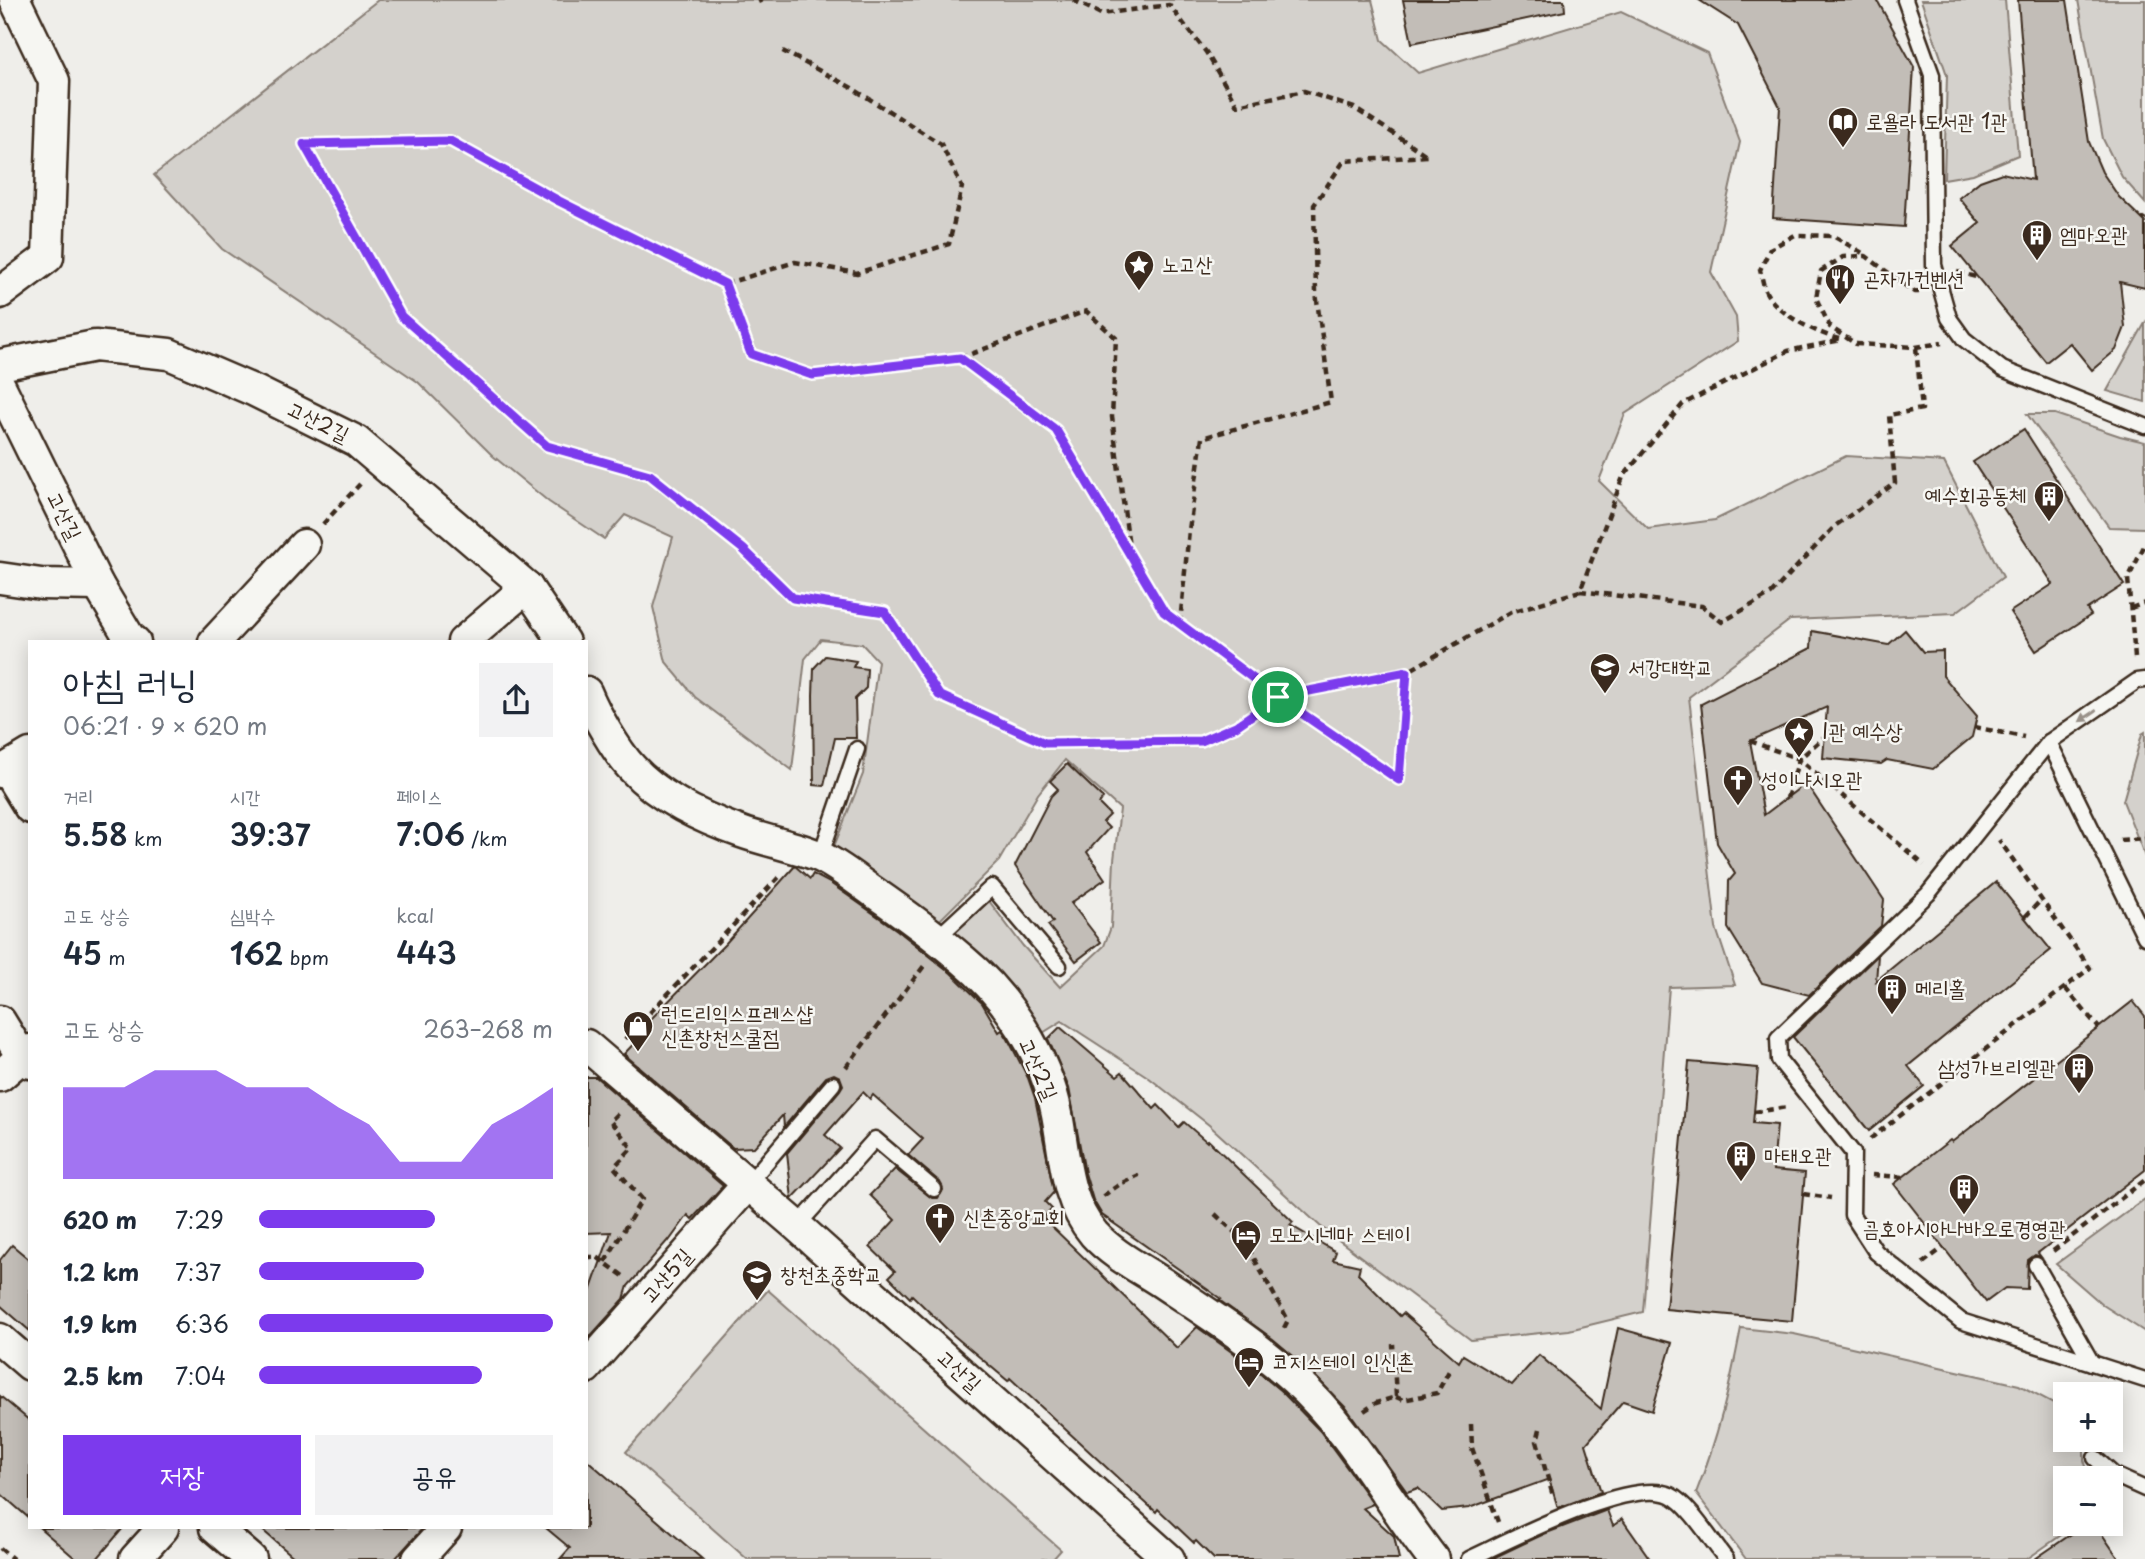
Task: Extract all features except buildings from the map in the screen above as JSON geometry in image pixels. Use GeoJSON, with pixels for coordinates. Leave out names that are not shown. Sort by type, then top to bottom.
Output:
{"type":"FeatureCollection","features":[{"type":"Feature","properties":{"kind":"street"},"geometry":{"type":"LineString","coordinates":[[0,293],[48,257],[54,81],[15,0]]}},
{"type":"Feature","properties":{"kind":"street","name":"고산2길"},"geometry":{"type":"LineString","coordinates":[[0,365],[95,346],[169,354],[255,391],[356,441],[527,587],[563,640]]}},
{"type":"Feature","properties":{"kind":"street","name":"고산길"},"geometry":{"type":"LineString","coordinates":[[0,386],[98,585],[133,640]]}},
{"type":"Feature","properties":{"kind":"street"},"geometry":{"type":"LineString","coordinates":[[216,640],[304,545]]}},
{"type":"Feature","properties":{"kind":"street"},"geometry":{"type":"LineString","coordinates":[[0,578],[41,584],[98,585]]}},
{"type":"Feature","properties":{"kind":"street"},"geometry":{"type":"LineString","coordinates":[[465,640],[527,587]]}},
{"type":"Feature","properties":{"kind":"street","name":"고산2길"},"geometry":{"type":"LineString","coordinates":[[588,697],[631,768],[662,794],[711,820],[812,854],[842,869],[937,938],[977,971],[999,996],[1034,1052],[1051,1086],[1071,1192],[1093,1233],[1111,1250],[1229,1327],[1294,1379],[1340,1427],[1433,1559]]}},
{"type":"Feature","properties":{"kind":"street"},"geometry":{"type":"LineString","coordinates":[[12,765],[28,803]]}},
{"type":"Feature","properties":{"kind":"street"},"geometry":{"type":"LineString","coordinates":[[0,1021],[20,1062]]}},
{"type":"Feature","properties":{"kind":"street","name":"고산길"},"geometry":{"type":"LineString","coordinates":[[591,1050],[797,1226],[1164,1558]]}},
{"type":"Feature","properties":{"kind":"street","name":"고산5길"},"geometry":{"type":"LineString","coordinates":[[588,1366],[747,1185]]}},
{"type":"Feature","properties":{"kind":"street"},"geometry":{"type":"LineString","coordinates":[[0,1339],[28,1363]]}},
{"type":"Feature","properties":{"kind":"street"},"geometry":{"type":"LineString","coordinates":[[135,1559],[162,1529]]}},
{"type":"Feature","properties":{"kind":"street"},"geometry":{"type":"LineString","coordinates":[[216,1529],[251,1559]]}},
{"type":"Feature","properties":{"kind":"street"},"geometry":{"type":"LineString","coordinates":[[418,1559],[445,1529]]}},
{"type":"Feature","properties":{"kind":"lane"},"geometry":{"type":"LineString","coordinates":[[1905,0],[1932,75],[1934,265],[1949,318],[1964,339],[2002,369],[2145,426]]}},
{"type":"Feature","properties":{"kind":"lane"},"geometry":{"type":"LineString","coordinates":[[2141,681],[2049,742],[1928,894],[1778,1038],[1779,1060],[1853,1153],[1852,1215],[1876,1252],[1961,1321],[2145,1380]]}},
{"type":"Feature","properties":{"kind":"lane"},"geometry":{"type":"LineString","coordinates":[[2049,742],[2145,937]]}},
{"type":"Feature","properties":{"kind":"lane"},"geometry":{"type":"LineString","coordinates":[[812,854],[857,749]]}},
{"type":"Feature","properties":{"kind":"lane"},"geometry":{"type":"LineString","coordinates":[[937,938],[992,887],[1059,966]]}},
{"type":"Feature","properties":{"kind":"lane"},"geometry":{"type":"LineString","coordinates":[[747,1185],[833,1084]]}},
{"type":"Feature","properties":{"kind":"lane"},"geometry":{"type":"LineString","coordinates":[[797,1226],[875,1139],[934,1189]]}},
{"type":"Feature","properties":{"kind":"lane"},"geometry":{"type":"LineString","coordinates":[[2036,1265],[2092,1363]]}},
{"type":"Feature","properties":{"kind":"lane"},"geometry":{"type":"LineString","coordinates":[[2095,1458],[2114,1475],[2145,1489]]}},
{"type":"Feature","properties":{"kind":"lane"},"geometry":{"type":"LineString","coordinates":[[1469,1559],[1567,1514],[1634,1493],[1658,1491],[1672,1496],[1687,1510],[1726,1559]]}},
{"type":"Feature","properties":{"kind":"path"},"geometry":{"type":"LineString","coordinates":[[1073,0],[1101,14],[1169,5],[1206,52],[1237,105],[1304,91],[1354,108],[1428,156],[1344,162],[1314,205],[1316,293],[1331,402],[1202,439],[1189,530],[1180,623]]}},
{"type":"Feature","properties":{"kind":"path"},"geometry":{"type":"LineString","coordinates":[[725,284],[795,262],[857,273],[949,244],[962,187],[941,144],[852,88],[779,49]]}},
{"type":"Feature","properties":{"kind":"path"},"geometry":{"type":"LineString","coordinates":[[1130,558],[1112,417],[1116,338],[1086,311],[960,358],[812,375],[751,354],[725,284],[559,201],[450,141],[304,144],[401,316],[547,446],[650,475],[743,549],[793,598],[885,612],[939,695],[1043,743],[1201,741],[1236,726],[1278,697],[1407,672],[1511,612],[1580,591],[1702,606],[1723,622],[1771,594],[1835,526],[1895,483],[1889,415],[1922,409],[1916,347]]}},
{"type":"Feature","properties":{"kind":"path"},"geometry":{"type":"LineString","coordinates":[[1941,290],[1914,292],[1866,256],[1833,236],[1795,235],[1770,249],[1760,270],[1766,293],[1787,315],[1825,335],[1856,344],[1916,347],[1964,339]]}},
{"type":"Feature","properties":{"kind":"path"},"geometry":{"type":"LineString","coordinates":[[1856,344],[1830,327],[1816,298],[1821,271],[1843,257],[1866,256]]}},
{"type":"Feature","properties":{"kind":"path"},"geometry":{"type":"LineString","coordinates":[[1580,591],[1623,477],[1684,404],[1788,351],[1841,340]]}},
{"type":"Feature","properties":{"kind":"path"},"geometry":{"type":"LineString","coordinates":[[960,358],[1056,430],[1164,612],[1278,697],[1399,780],[1407,672]]}},
{"type":"Feature","properties":{"kind":"path"},"geometry":{"type":"LineString","coordinates":[[304,545],[380,461]]}},
{"type":"Feature","properties":{"kind":"path"},"geometry":{"type":"LineString","coordinates":[[2141,681],[2129,579],[2145,544]]}},
{"type":"Feature","properties":{"kind":"path"},"geometry":{"type":"LineString","coordinates":[[2131,608],[2145,603]]}},
{"type":"Feature","properties":{"kind":"path"},"geometry":{"type":"LineString","coordinates":[[1974,727],[2049,742]]}},
{"type":"Feature","properties":{"kind":"path"},"geometry":{"type":"LineString","coordinates":[[1787,798],[1799,760],[1825,736]]}},
{"type":"Feature","properties":{"kind":"path"},"geometry":{"type":"LineString","coordinates":[[1750,741],[1799,760],[1940,879]]}},
{"type":"Feature","properties":{"kind":"path"},"geometry":{"type":"LineString","coordinates":[[1853,1153],[2090,968],[1986,822]]}},
{"type":"Feature","properties":{"kind":"path"},"geometry":{"type":"LineString","coordinates":[[591,1050],[812,854]]}},
{"type":"Feature","properties":{"kind":"path"},"geometry":{"type":"LineString","coordinates":[[2025,917],[2041,900]]}},
{"type":"Feature","properties":{"kind":"path"},"geometry":{"type":"LineString","coordinates":[[833,1084],[914,978]]}},
{"type":"Feature","properties":{"kind":"path"},"geometry":{"type":"LineString","coordinates":[[2065,988],[2099,1028]]}},
{"type":"Feature","properties":{"kind":"path"},"geometry":{"type":"LineString","coordinates":[[605,1262],[642,1199],[614,1167],[632,1148],[610,1121],[639,1090]]}},
{"type":"Feature","properties":{"kind":"path"},"geometry":{"type":"LineString","coordinates":[[1754,1112],[1813,1103]]}},
{"type":"Feature","properties":{"kind":"path"},"geometry":{"type":"LineString","coordinates":[[1120,1184],[1139,1175]]}},
{"type":"Feature","properties":{"kind":"path"},"geometry":{"type":"LineString","coordinates":[[2036,1265],[2145,1180]]}},
{"type":"Feature","properties":{"kind":"path"},"geometry":{"type":"LineString","coordinates":[[1215,1214],[1245,1242],[1282,1309]]}},
{"type":"Feature","properties":{"kind":"path"},"geometry":{"type":"LineString","coordinates":[[588,1257],[597,1257],[605,1262],[647,1298]]}},
{"type":"Feature","properties":{"kind":"path"},"geometry":{"type":"LineString","coordinates":[[1393,1344],[1396,1396]]}},
{"type":"Feature","properties":{"kind":"path"},"geometry":{"type":"LineString","coordinates":[[1376,1403],[1396,1396],[1403,1400],[1437,1394],[1450,1369]]}},
{"type":"Feature","properties":{"kind":"path"},"geometry":{"type":"LineString","coordinates":[[1471,1424],[1472,1448],[1500,1526]]}},
{"type":"Feature","properties":{"kind":"path"},"geometry":{"type":"LineString","coordinates":[[1541,1429],[1537,1441],[1555,1505]]}},
{"type":"Feature","properties":{"kind":"path"},"geometry":{"type":"LineString","coordinates":[[0,1548],[13,1559]]}},
{"type":"Feature","properties":{"kind":"shaded area","name":"서강대학교"},"geometry":{"type":"Polygon","coordinates":[[[378,0],[1372,0],[1382,40],[1418,73],[1621,12],[1707,53],[1740,142],[1711,272],[1736,317],[1738,341],[1625,414],[1599,481],[1648,529],[1715,520],[1846,456],[1944,462],[2003,577],[1955,613],[1790,620],[1689,697],[1716,928],[1735,985],[1669,987],[1643,1312],[1569,1330],[1471,1340],[1320,1226],[1209,1125],[1148,1077],[1062,1021],[1038,1036],[952,934],[989,901],[1023,946],[1060,987],[1104,946],[1111,927],[1114,860],[1120,809],[1065,760],[1038,794],[999,861],[937,923],[881,878],[833,849],[863,774],[878,661],[862,644],[821,639],[805,659],[792,770],[695,697],[666,662],[653,607],[673,537],[625,515],[604,539],[549,502],[493,456],[418,382],[222,249],[154,175],[378,0]]]}},
{"type":"Feature","properties":{"kind":"shaded area"},"geometry":{"type":"Polygon","coordinates":[[[1921,0],[2005,0],[2018,155],[1973,174],[1944,179],[1947,75],[1921,0]]]}},
{"type":"Feature","properties":{"kind":"shaded area"},"geometry":{"type":"Polygon","coordinates":[[[2078,0],[2145,0],[2145,203],[2122,177],[2103,139],[2078,0]]]}},
{"type":"Feature","properties":{"kind":"shaded area"},"geometry":{"type":"Polygon","coordinates":[[[2145,323],[2145,402],[2107,391],[2145,323]]]}},
{"type":"Feature","properties":{"kind":"shaded area"},"geometry":{"type":"Polygon","coordinates":[[[2027,414],[2055,414],[2145,442],[2145,528],[2109,527],[2027,414]]]}},
{"type":"Feature","properties":{"kind":"shaded area"},"geometry":{"type":"Polygon","coordinates":[[[2145,732],[2145,857],[2123,801],[2142,734],[2145,732]]]}},
{"type":"Feature","properties":{"kind":"shaded area"},"geometry":{"type":"Polygon","coordinates":[[[2145,1199],[2145,1332],[2103,1305],[2056,1264],[2145,1199]]]}},
{"type":"Feature","properties":{"kind":"shaded area"},"geometry":{"type":"Polygon","coordinates":[[[768,1290],[1061,1550],[1053,1559],[747,1559],[626,1452],[768,1290]]]}},
{"type":"Feature","properties":{"kind":"shaded area"},"geometry":{"type":"Polygon","coordinates":[[[1741,1328],[1794,1334],[2019,1385],[2053,1403],[2053,1452],[2084,1452],[2086,1466],[2053,1466],[2053,1536],[2060,1536],[2027,1559],[1746,1559],[1696,1493],[1723,1412],[1741,1328]]]}},
{"type":"Feature","properties":{"kind":"place","name":"로욜라 도서관 1관"},"geometry":{"type":"Point","coordinates":[1843,149]}},
{"type":"Feature","properties":{"kind":"place","name":"엠마오관"},"geometry":{"type":"Point","coordinates":[2037,262]}},
{"type":"Feature","properties":{"kind":"place","name":"노고산"},"geometry":{"type":"Point","coordinates":[1139,292]}},
{"type":"Feature","properties":{"kind":"place","name":"곤자가컨벤션"},"geometry":{"type":"Point","coordinates":[1840,306]}},
{"type":"Feature","properties":{"kind":"place","name":"예수회공동체"},"geometry":{"type":"Point","coordinates":[2049,523]}},
{"type":"Feature","properties":{"kind":"place","name":"서강대학교"},"geometry":{"type":"Point","coordinates":[1605,695]}},
{"type":"Feature","properties":{"kind":"place","name":"I관 예수상"},"geometry":{"type":"Point","coordinates":[1799,759]}},
{"type":"Feature","properties":{"kind":"place","name":"성이냐시오관"},"geometry":{"type":"Point","coordinates":[1738,807]}},
{"type":"Feature","properties":{"kind":"place","name":"메리홀"},"geometry":{"type":"Point","coordinates":[1892,1016]}},
{"type":"Feature","properties":{"kind":"place","name":"런드리익스프레스샵 신촌창천스쿨점"},"geometry":{"type":"Point","coordinates":[638,1053]}},
{"type":"Feature","properties":{"kind":"place","name":"삼성가브리엘관"},"geometry":{"type":"Point","coordinates":[2079,1095]}},
{"type":"Feature","properties":{"kind":"place","name":"마태오관"},"geometry":{"type":"Point","coordinates":[1741,1183]}},
{"type":"Feature","properties":{"kind":"place","name":"금호아시아나바오로경영관"},"geometry":{"type":"Point","coordinates":[1964,1216]}},
{"type":"Feature","properties":{"kind":"place","name":"신촌중앙교회"},"geometry":{"type":"Point","coordinates":[940,1245]}},
{"type":"Feature","properties":{"kind":"place","name":"모노시네마 스테이"},"geometry":{"type":"Point","coordinates":[1246,1262]}},
{"type":"Feature","properties":{"kind":"place","name":"창천초중학교"},"geometry":{"type":"Point","coordinates":[757,1302]}},
{"type":"Feature","properties":{"kind":"place","name":"코지스테이 인신촌"},"geometry":{"type":"Point","coordinates":[1249,1389]}},
{"type":"Feature","properties":{"kind":"route"},"geometry":{"type":"LineString","coordinates":[[1278,697],[1236,726],[1201,741],[1103,740],[1045,743],[939,695],[885,612],[793,598],[743,549],[650,475],[547,446],[401,316],[304,144],[450,141],[559,201],[725,284],[751,354],[812,375],[960,358],[1056,430],[1164,612],[1278,697],[1407,672],[1399,780],[1278,697]]}}]}
